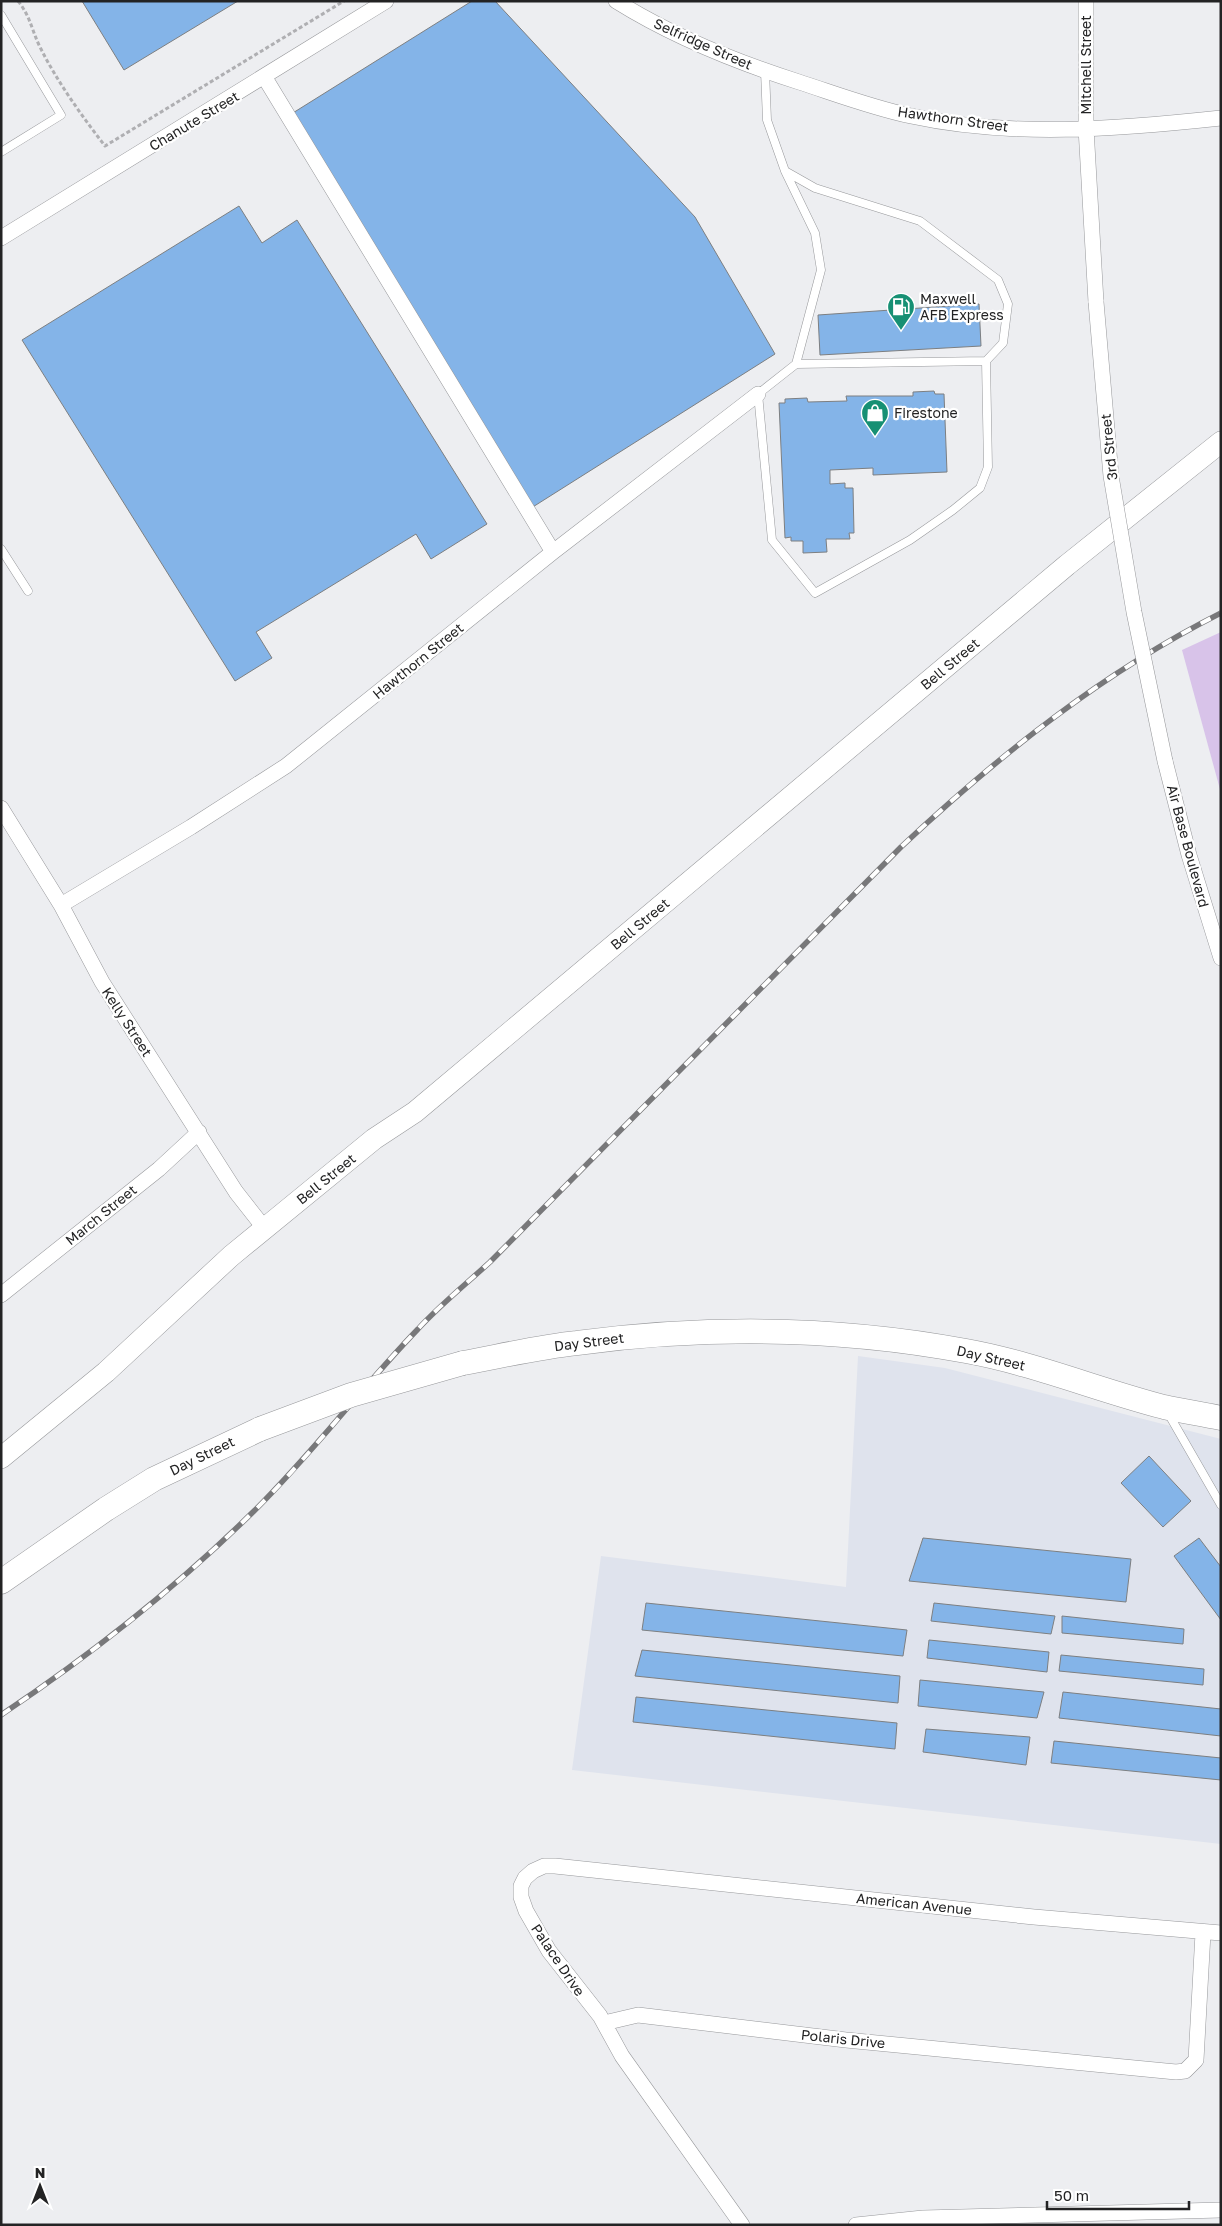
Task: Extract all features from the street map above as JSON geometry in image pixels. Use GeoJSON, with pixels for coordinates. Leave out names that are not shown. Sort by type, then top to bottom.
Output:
{"type":"FeatureCollection","features":[{"type":"Feature","properties":{"kind":"main road","name":"Bell Street"},"geometry":{"type":"LineString","coordinates":[[1,1458],[106,1372],[232,1256],[374,1139],[415,1112],[1067,566],[1221,442]]}},
{"type":"Feature","properties":{"kind":"main road","name":"Day Street"},"geometry":{"type":"LineString","coordinates":[[1,1582],[106,1509],[154,1479],[260,1429],[352,1395],[463,1363],[576,1343],[657,1334],[736,1331],[812,1332],[903,1341],[968,1351],[1164,1407],[1221,1418]]}},
{"type":"Feature","properties":{"kind":"main road","name":"Bell Street"},"geometry":{"type":"LineString","coordinates":[[1,1445],[61,1408]]}},
{"type":"Feature","properties":{"kind":"street","name":"Chanute Street"},"geometry":{"type":"LineString","coordinates":[[1,238],[264,78],[386,1]]}},
{"type":"Feature","properties":{"kind":"street","name":"Selfridge Street"},"geometry":{"type":"LineString","coordinates":[[616,1],[676,34],[765,71]]}},
{"type":"Feature","properties":{"kind":"street","name":"Mitchell Street"},"geometry":{"type":"LineString","coordinates":[[1086,1],[1086,128]]}},
{"type":"Feature","properties":{"kind":"street","name":"Hawthorn Street"},"geometry":{"type":"LineString","coordinates":[[765,71],[912,116],[970,125],[1019,128],[1086,128],[1221,118]]}},
{"type":"Feature","properties":{"kind":"street"},"geometry":{"type":"LineString","coordinates":[[264,78],[553,552]]}},
{"type":"Feature","properties":{"kind":"street","name":"3rd Street"},"geometry":{"type":"LineString","coordinates":[[1086,128],[1096,302],[1111,476],[1134,612],[1166,762]]}},
{"type":"Feature","properties":{"kind":"street","name":"Hawthorn Street"},"geometry":{"type":"LineString","coordinates":[[61,905],[191,827],[286,766],[553,552],[758,394]]}},
{"type":"Feature","properties":{"kind":"street","name":"Air Base Boulevard"},"geometry":{"type":"LineString","coordinates":[[1166,762],[1189,855],[1221,958]]}},
{"type":"Feature","properties":{"kind":"street","name":"Kelly Street"},"geometry":{"type":"LineString","coordinates":[[1,808],[61,905],[102,982],[200,1132],[236,1192],[265,1230]]}},
{"type":"Feature","properties":{"kind":"street","name":"March Street"},"geometry":{"type":"LineString","coordinates":[[1,1295],[159,1169],[200,1132]]}},
{"type":"Feature","properties":{"kind":"street","name":"Palace Drive"},"geometry":{"type":"LineString","coordinates":[[604,2023],[549,1951],[526,1910],[521,1897],[521,1886],[525,1878],[533,1871],[544,1866],[625,1874]]}},
{"type":"Feature","properties":{"kind":"street","name":"American Avenue"},"geometry":{"type":"LineString","coordinates":[[625,1874],[1203,1933],[1221,1933]]}},
{"type":"Feature","properties":{"kind":"street","name":"Polaris Drive"},"geometry":{"type":"LineString","coordinates":[[604,2023],[638,2015],[870,2043],[1176,2072],[1185,2071],[1196,2060],[1203,1933]]}},
{"type":"Feature","properties":{"kind":"street"},"geometry":{"type":"LineString","coordinates":[[604,2023],[622,2056],[742,2225]]}},
{"type":"Feature","properties":{"kind":"street"},"geometry":{"type":"LineString","coordinates":[[856,2225],[923,2218],[1221,2210]]}},
{"type":"Feature","properties":{"kind":"lane"},"geometry":{"type":"LineString","coordinates":[[1,16],[61,115],[1,152]]}},
{"type":"Feature","properties":{"kind":"lane"},"geometry":{"type":"LineString","coordinates":[[765,71],[767,120],[785,171],[815,233],[820,270],[796,364]]}},
{"type":"Feature","properties":{"kind":"lane"},"geometry":{"type":"LineString","coordinates":[[785,171],[815,188],[920,221],[998,280],[1008,304],[1003,343],[986,361],[988,467],[980,488],[953,510],[910,540],[815,593],[772,540],[758,394],[796,364],[986,361]]}},
{"type":"Feature","properties":{"kind":"lane"},"geometry":{"type":"LineString","coordinates":[[1,549],[28,592]]}},
{"type":"Feature","properties":{"kind":"lane"},"geometry":{"type":"LineString","coordinates":[[1164,1407],[1221,1506]]}},
{"type":"Feature","properties":{"kind":"path"},"geometry":{"type":"LineString","coordinates":[[18,1],[28,14],[41,49],[89,125],[105,146],[344,1]]}},
{"type":"Feature","properties":{"kind":"shaded area"},"geometry":{"type":"Polygon","coordinates":[[[1221,632],[1221,793],[1182,650],[1221,632]]]}},
{"type":"Feature","properties":{"kind":"shaded area"},"geometry":{"type":"Polygon","coordinates":[[[858,1356],[945,1368],[1221,1439],[1221,1844],[572,1770],[601,1556],[846,1587],[858,1356]]]}},
{"type":"Feature","properties":{"kind":"building"},"geometry":{"type":"Polygon","coordinates":[[[82,1],[238,1],[124,70],[82,1]]]}},
{"type":"Feature","properties":{"kind":"building"},"geometry":{"type":"Polygon","coordinates":[[[472,1],[495,1],[695,217],[775,354],[528,510],[288,116],[472,1]]]}},
{"type":"Feature","properties":{"kind":"building"},"geometry":{"type":"Polygon","coordinates":[[[239,206],[262,243],[297,220],[487,524],[431,559],[416,534],[256,632],[272,658],[235,681],[22,340],[239,206]]]}},
{"type":"Feature","properties":{"kind":"building"},"geometry":{"type":"Polygon","coordinates":[[[979,304],[981,346],[820,355],[818,315],[979,304]]]}},
{"type":"Feature","properties":{"kind":"building"},"geometry":{"type":"Polygon","coordinates":[[[934,391],[935,394],[944,394],[947,472],[873,475],[873,468],[830,470],[830,484],[845,483],[845,488],[853,488],[854,533],[849,533],[850,539],[826,539],[827,552],[803,553],[803,541],[791,541],[791,537],[785,538],[779,403],[785,403],[785,399],[807,398],[808,402],[847,401],[846,396],[913,396],[913,392],[934,391]]]}},
{"type":"Feature","properties":{"kind":"building"},"geometry":{"type":"Polygon","coordinates":[[[1149,1456],[1191,1501],[1163,1527],[1121,1483],[1149,1456]]]}},
{"type":"Feature","properties":{"kind":"building"},"geometry":{"type":"Polygon","coordinates":[[[923,1538],[1131,1559],[1126,1602],[909,1581],[923,1538]]]}},
{"type":"Feature","properties":{"kind":"building"},"geometry":{"type":"Polygon","coordinates":[[[1199,1538],[1221,1567],[1221,1620],[1174,1556],[1199,1538]]]}},
{"type":"Feature","properties":{"kind":"building"},"geometry":{"type":"Polygon","coordinates":[[[646,1603],[907,1630],[903,1656],[642,1630],[646,1603]]]}},
{"type":"Feature","properties":{"kind":"building"},"geometry":{"type":"Polygon","coordinates":[[[934,1603],[1055,1616],[1051,1634],[931,1621],[934,1603]]]}},
{"type":"Feature","properties":{"kind":"building"},"geometry":{"type":"Polygon","coordinates":[[[1062,1616],[1184,1629],[1183,1644],[1062,1633],[1062,1616]]]}},
{"type":"Feature","properties":{"kind":"building"},"geometry":{"type":"Polygon","coordinates":[[[929,1640],[1049,1652],[1047,1672],[927,1658],[929,1640]]]}},
{"type":"Feature","properties":{"kind":"building"},"geometry":{"type":"Polygon","coordinates":[[[642,1650],[900,1676],[898,1703],[635,1676],[642,1650]]]}},
{"type":"Feature","properties":{"kind":"building"},"geometry":{"type":"Polygon","coordinates":[[[1061,1655],[1204,1669],[1203,1685],[1059,1671],[1061,1655]]]}},
{"type":"Feature","properties":{"kind":"building"},"geometry":{"type":"Polygon","coordinates":[[[920,1680],[1044,1692],[1037,1718],[918,1706],[920,1680]]]}},
{"type":"Feature","properties":{"kind":"building"},"geometry":{"type":"Polygon","coordinates":[[[1063,1692],[1221,1709],[1221,1736],[1059,1718],[1063,1692]]]}},
{"type":"Feature","properties":{"kind":"building"},"geometry":{"type":"Polygon","coordinates":[[[636,1697],[897,1723],[895,1749],[633,1722],[636,1697]]]}},
{"type":"Feature","properties":{"kind":"building"},"geometry":{"type":"Polygon","coordinates":[[[926,1729],[1030,1737],[1026,1765],[923,1752],[926,1729]]]}},
{"type":"Feature","properties":{"kind":"building"},"geometry":{"type":"Polygon","coordinates":[[[1054,1741],[1221,1758],[1221,1780],[1051,1763],[1054,1741]]]}},
{"type":"Feature","properties":{"kind":"railway"},"geometry":{"type":"LineString","coordinates":[[1,1715],[68,1668],[132,1619],[194,1567],[254,1511],[296,1467],[376,1374],[426,1320],[490,1262],[901,847],[938,813],[975,780],[1093,689],[1134,662],[1221,613]]}},
{"type":"Feature","properties":{"kind":"place","name":"Maxwell AFB Express"},"geometry":{"type":"Point","coordinates":[901,331]}},
{"type":"Feature","properties":{"kind":"place","name":"Firestone"},"geometry":{"type":"Point","coordinates":[875,437]}}]}
